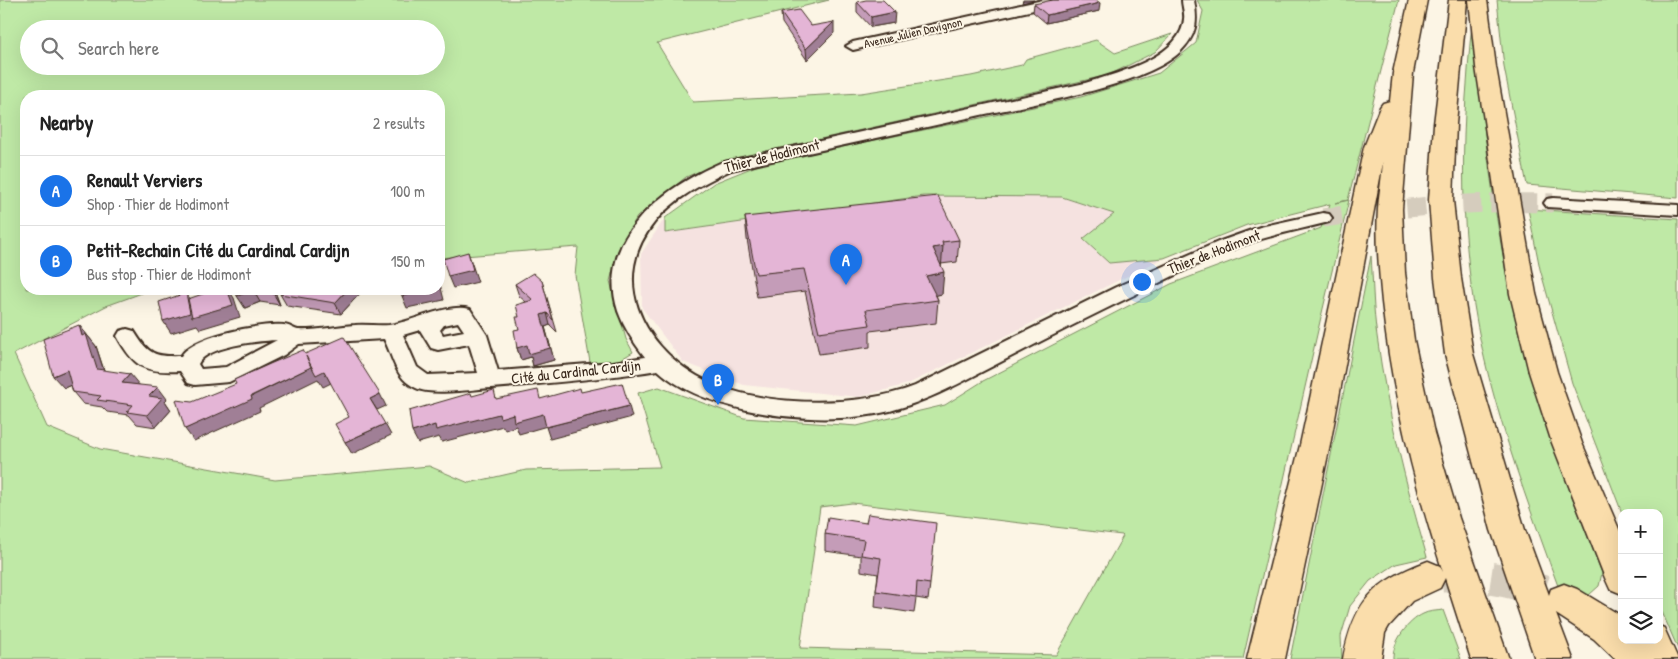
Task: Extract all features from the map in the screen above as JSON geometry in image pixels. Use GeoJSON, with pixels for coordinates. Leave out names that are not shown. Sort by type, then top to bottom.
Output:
{"type":"FeatureCollection","features":[{"type":"Feature","properties":{"kind":"highway"},"geometry":{"type":"LineString","coordinates":[[1418,0],[1403,73],[1390,209],[1392,273],[1400,340],[1419,433],[1442,518],[1490,659]]}},
{"type":"Feature","properties":{"kind":"highway"},"geometry":{"type":"LineString","coordinates":[[1458,0],[1444,124],[1441,200],[1449,288],[1459,354],[1482,442],[1508,530],[1554,659]]}},
{"type":"Feature","properties":{"kind":"highway"},"geometry":{"type":"LineString","coordinates":[[1478,0],[1486,66],[1523,294],[1544,372],[1567,443],[1618,568]]}},
{"type":"Feature","properties":{"kind":"highway"},"geometry":{"type":"LineString","coordinates":[[1266,659],[1315,445],[1375,147],[1403,73]]}},
{"type":"Feature","properties":{"kind":"highway"},"geometry":{"type":"LineString","coordinates":[[1362,659],[1367,630],[1376,614],[1400,590],[1428,577]]}},
{"type":"Feature","properties":{"kind":"highway"},"geometry":{"type":"LineString","coordinates":[[1564,600],[1607,627],[1641,659]]}},
{"type":"Feature","properties":{"kind":"highway"},"geometry":{"type":"LineString","coordinates":[[1653,644],[1660,659]]}},
{"type":"Feature","properties":{"kind":"street","name":"Avenue Julien Davignon"},"geometry":{"type":"LineString","coordinates":[[853,46],[1060,0]]}},
{"type":"Feature","properties":{"kind":"street","name":"Thier de Hodimont"},"geometry":{"type":"LineString","coordinates":[[1188,0],[1191,20],[1187,34],[1176,48],[1158,61],[1132,74],[1088,87],[736,163],[684,186],[646,221],[630,249],[624,272],[625,302],[636,332],[661,362],[690,382],[724,396],[761,404],[806,408],[849,408],[880,405],[926,390],[1162,272],[1246,238],[1323,218]]}},
{"type":"Feature","properties":{"kind":"street"},"geometry":{"type":"LineString","coordinates":[[1553,203],[1678,210]]}},
{"type":"Feature","properties":{"kind":"street","name":"Cité du Cardinal Cardijn"},"geometry":{"type":"LineString","coordinates":[[490,379],[477,335],[438,343],[430,330],[438,318],[391,332],[408,372],[424,382],[453,383],[613,370],[661,362]]}},
{"type":"Feature","properties":{"kind":"street"},"geometry":{"type":"LineString","coordinates":[[294,337],[277,350],[229,374],[195,377],[187,365],[192,355],[220,341],[252,334],[284,332],[294,337],[357,332],[391,332]]}},
{"type":"Feature","properties":{"kind":"street"},"geometry":{"type":"LineString","coordinates":[[127,336],[134,349],[144,359],[177,365],[188,363]]}},
{"type":"Feature","properties":{"kind":"shaded area"},"geometry":{"type":"Polygon","coordinates":[[[923,196],[1062,197],[1114,214],[1108,263],[1164,258],[908,384],[859,397],[744,385],[683,362],[642,308],[641,254],[665,218],[666,233],[923,196]]]}},
{"type":"Feature","properties":{"kind":"green space"},"geometry":{"type":"Polygon","coordinates":[[[0,0],[829,0],[657,43],[693,102],[861,93],[971,76],[1022,65],[1026,59],[1096,40],[1115,53],[1172,34],[1155,52],[1109,75],[726,160],[686,177],[637,217],[620,246],[610,281],[626,339],[633,352],[613,364],[591,368],[575,275],[578,247],[445,258],[445,90],[20,90],[20,295],[136,295],[106,306],[14,354],[47,427],[100,449],[275,480],[429,466],[469,483],[526,470],[660,467],[638,393],[659,387],[744,418],[857,426],[945,405],[983,381],[1171,284],[1321,228],[1330,204],[1247,225],[1164,258],[1109,263],[1083,239],[1114,214],[1062,197],[923,196],[665,233],[665,218],[714,183],[761,164],[1081,97],[1159,73],[1196,43],[1203,11],[1197,0],[1399,0],[1348,200],[1335,203],[1349,200],[1243,659],[0,659],[0,0]],[[852,503],[820,507],[800,648],[1056,655],[1122,535],[852,503]]]}},
{"type":"Feature","properties":{"kind":"green space"},"geometry":{"type":"Polygon","coordinates":[[[1497,0],[1678,0],[1678,198],[1527,185],[1504,67],[1497,0]]]}},
{"type":"Feature","properties":{"kind":"green space"},"geometry":{"type":"Polygon","coordinates":[[[1472,25],[1497,218],[1519,333],[1546,425],[1602,573],[1599,586],[1589,595],[1574,594],[1558,586],[1524,492],[1484,359],[1471,285],[1464,210],[1464,135],[1472,25]]]}},
{"type":"Feature","properties":{"kind":"green space"},"geometry":{"type":"Polygon","coordinates":[[[1528,209],[1678,219],[1678,649],[1663,614],[1663,509],[1620,509],[1572,383],[1540,269],[1528,209]]]}},
{"type":"Feature","properties":{"kind":"green space"},"geometry":{"type":"Polygon","coordinates":[[[1371,256],[1376,326],[1386,392],[1405,475],[1427,557],[1396,564],[1370,581],[1350,606],[1341,636],[1342,659],[1290,659],[1371,256]]]}},
{"type":"Feature","properties":{"kind":"green space"},"geometry":{"type":"Polygon","coordinates":[[[1443,610],[1461,659],[1393,659],[1393,652],[1398,639],[1417,617],[1425,613],[1443,610]]]}},
{"type":"Feature","properties":{"kind":"building"},"geometry":{"type":"Polygon","coordinates":[[[883,0],[895,12],[871,17],[857,2],[883,0]]]}},
{"type":"Feature","properties":{"kind":"building"},"geometry":{"type":"Polygon","coordinates":[[[1053,0],[1096,0],[1100,3],[1047,15],[1034,4],[1053,0]]]}},
{"type":"Feature","properties":{"kind":"building"},"geometry":{"type":"Polygon","coordinates":[[[799,10],[811,26],[834,22],[806,49],[781,13],[799,10]]]}},
{"type":"Feature","properties":{"kind":"building"},"geometry":{"type":"Polygon","coordinates":[[[938,196],[959,240],[942,242],[943,246],[933,248],[944,272],[926,276],[938,300],[866,310],[870,325],[819,332],[804,269],[756,274],[745,217],[938,196]]]}},
{"type":"Feature","properties":{"kind":"building"},"geometry":{"type":"Polygon","coordinates":[[[468,252],[473,270],[448,276],[445,258],[468,252]]]}},
{"type":"Feature","properties":{"kind":"building"},"geometry":{"type":"Polygon","coordinates":[[[533,273],[542,281],[553,320],[547,313],[541,315],[550,348],[529,354],[527,345],[517,348],[514,330],[519,329],[516,305],[533,300],[515,284],[533,273]]]}},
{"type":"Feature","properties":{"kind":"building"},"geometry":{"type":"Polygon","coordinates":[[[180,295],[186,295],[190,313],[163,321],[159,302],[180,295]]]}},
{"type":"Feature","properties":{"kind":"building"},"geometry":{"type":"Polygon","coordinates":[[[200,295],[229,295],[233,305],[192,317],[188,299],[200,295]]]}},
{"type":"Feature","properties":{"kind":"building"},"geometry":{"type":"Polygon","coordinates":[[[286,295],[342,295],[335,303],[286,295]]]}},
{"type":"Feature","properties":{"kind":"building"},"geometry":{"type":"Polygon","coordinates":[[[79,325],[82,336],[86,334],[97,369],[130,374],[122,383],[158,387],[149,396],[162,398],[147,415],[127,412],[133,405],[97,400],[101,396],[73,392],[67,370],[53,376],[43,339],[79,325]]]}},
{"type":"Feature","properties":{"kind":"building"},"geometry":{"type":"Polygon","coordinates":[[[344,337],[380,394],[370,399],[385,424],[345,442],[335,424],[349,417],[324,371],[316,375],[306,356],[311,367],[251,396],[252,399],[185,429],[176,400],[192,402],[236,384],[234,380],[272,363],[303,350],[305,354],[344,337]]]}},
{"type":"Feature","properties":{"kind":"building"},"geometry":{"type":"Polygon","coordinates":[[[622,383],[629,406],[546,427],[543,414],[514,422],[513,414],[500,418],[499,414],[436,430],[435,425],[412,432],[409,411],[471,393],[472,396],[494,390],[496,399],[538,390],[540,399],[580,388],[581,392],[622,383]]]}},
{"type":"Feature","properties":{"kind":"building"},"geometry":{"type":"Polygon","coordinates":[[[868,514],[936,523],[930,584],[917,582],[916,597],[876,591],[881,558],[861,555],[864,540],[825,534],[828,517],[866,523],[868,514]]]}},
{"type":"Feature","properties":{"kind":"tunnel"},"geometry":{"type":"LineString","coordinates":[[1323,218],[1438,206],[1495,203],[1553,203]]}},
{"type":"Feature","properties":{"kind":"tunnel"},"geometry":{"type":"LineString","coordinates":[[1442,576],[1494,579],[1544,592]]}},
{"type":"Feature","properties":{"kind":"place","name":"Renault Verviers"},"geometry":{"type":"Point","coordinates":[846,285]}},
{"type":"Feature","properties":{"kind":"place","name":"Petit-Rechain Cité du Cardinal Cardijn"},"geometry":{"type":"Point","coordinates":[718,405]}}]}
